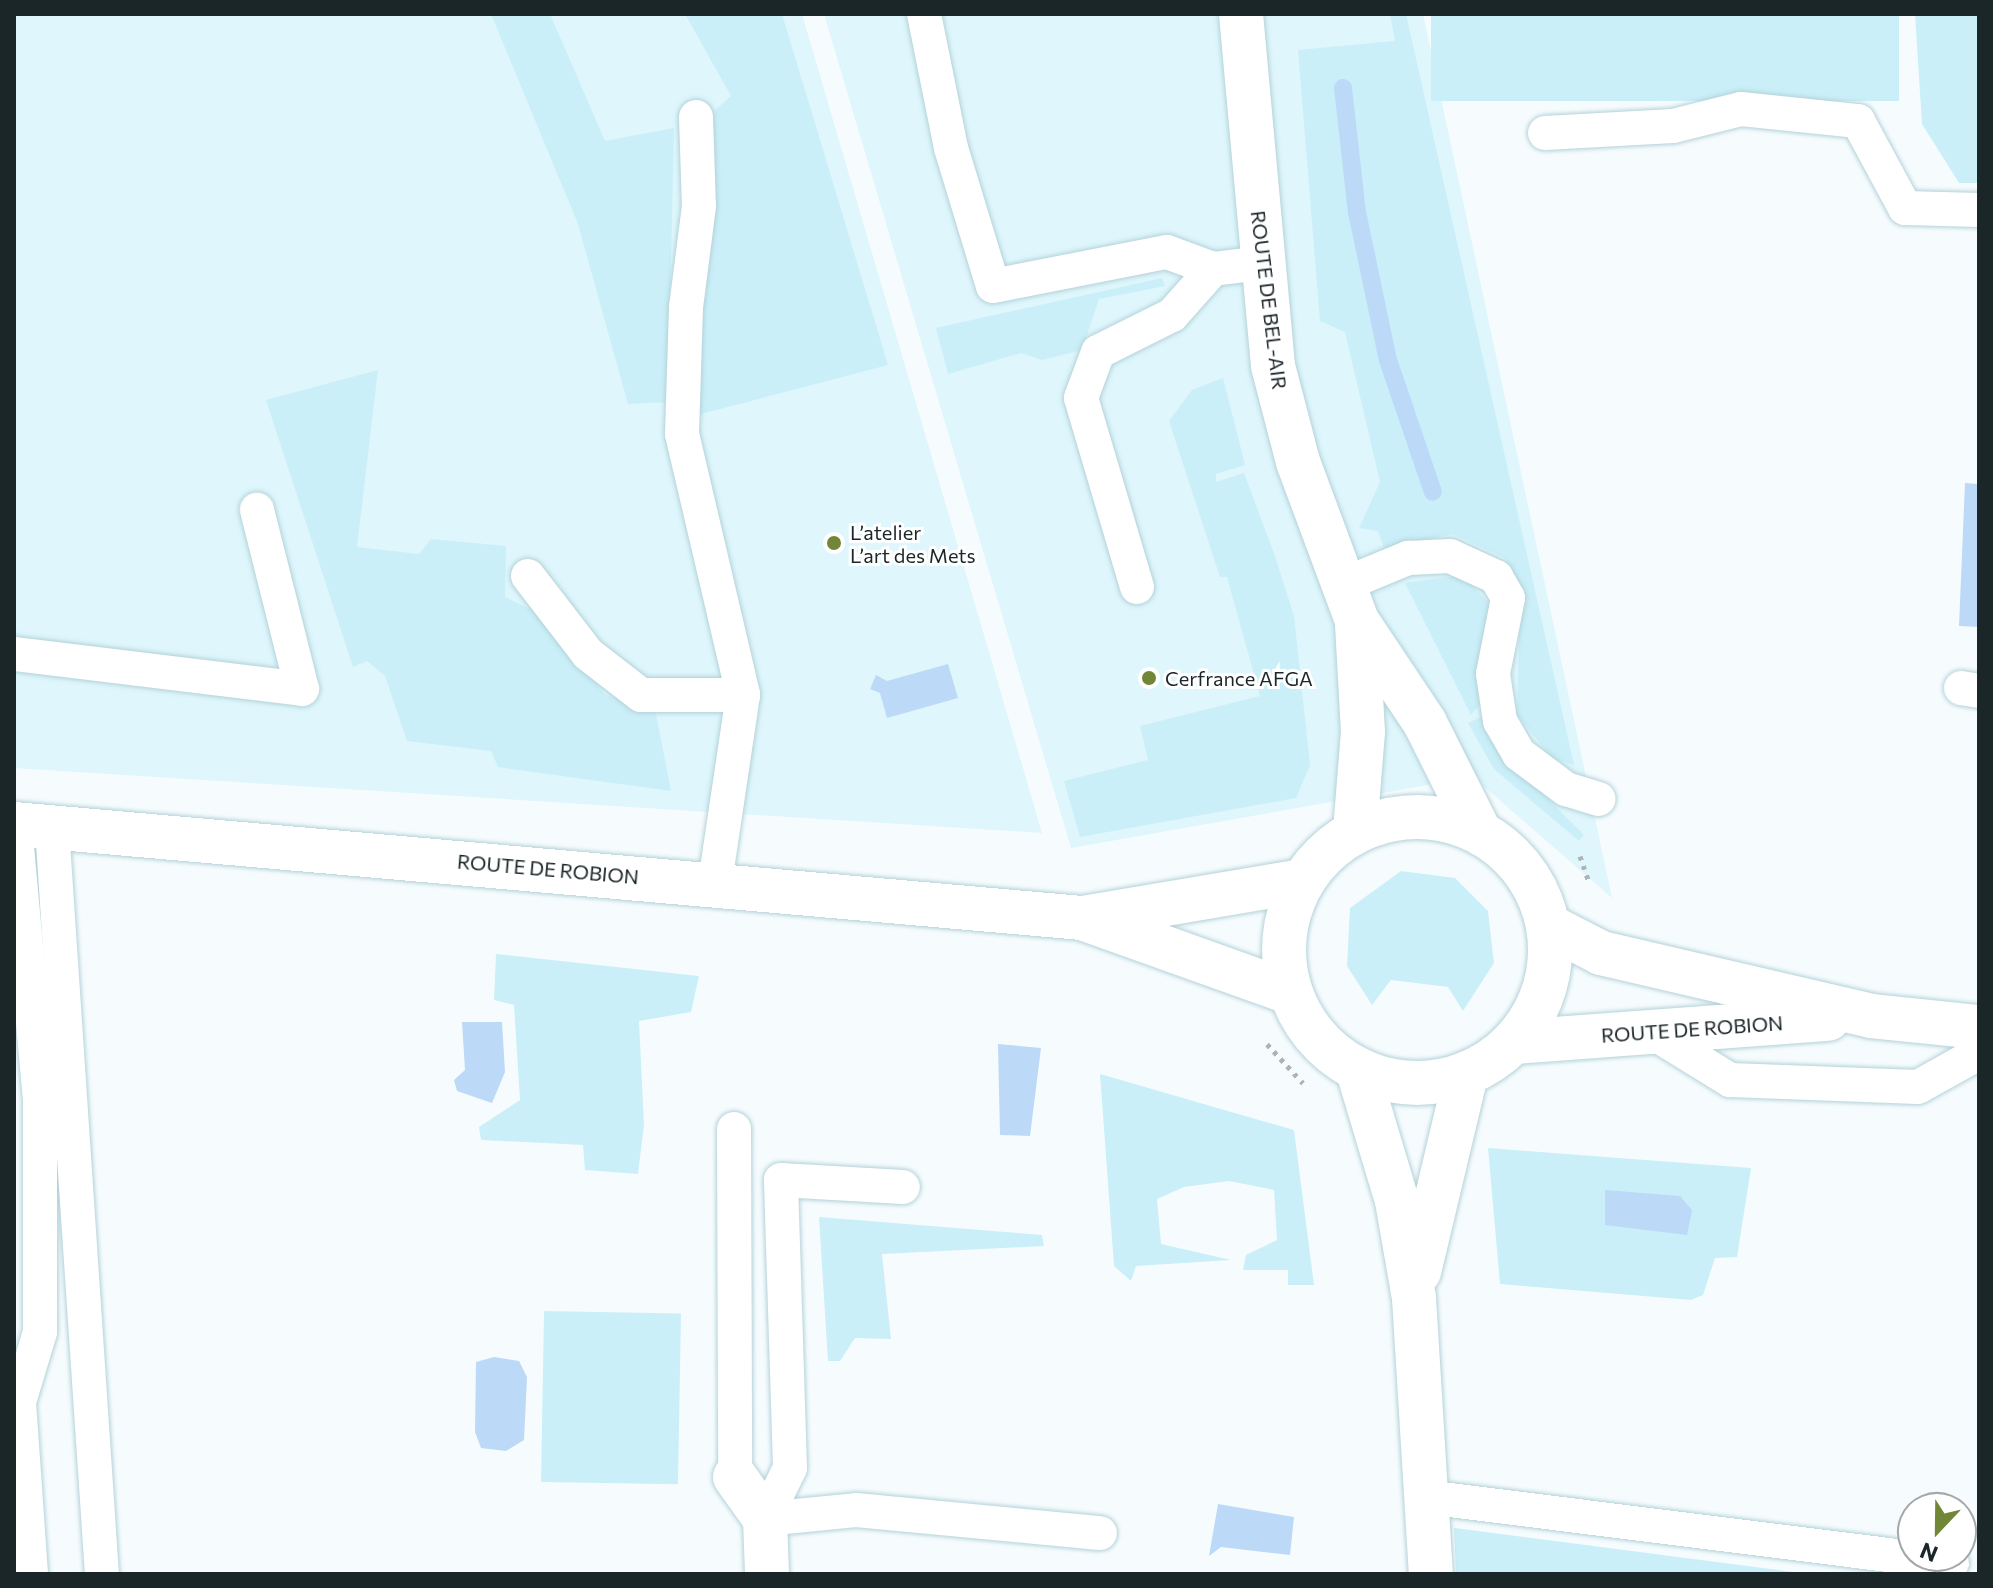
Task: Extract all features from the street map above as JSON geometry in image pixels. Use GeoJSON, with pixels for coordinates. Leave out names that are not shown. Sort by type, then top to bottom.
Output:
{"type":"FeatureCollection","features":[{"type":"Feature","properties":{"kind":"main road","name":"ROUTE DE BEL-AIR"},"geometry":{"type":"LineString","coordinates":[[1241,14],[1261,263],[1273,366],[1348,604],[1363,732],[1355,831]]}},
{"type":"Feature","properties":{"kind":"main road","name":"ROUTE DE BEL-AIR"},"geometry":{"type":"LineString","coordinates":[[1348,604],[1425,723],[1479,831]]}},
{"type":"Feature","properties":{"kind":"main road"},"geometry":{"type":"LineString","coordinates":[[1396,818],[1439,818],[1479,831],[1525,871],[1549,926],[1542,994],[1514,1042],[1466,1074],[1418,1082],[1358,1071],[1328,1051],[1289,992],[1287,916],[1301,881],[1355,831],[1396,818]]}},
{"type":"Feature","properties":{"kind":"main road","name":"ROUTE DE ROBION"},"geometry":{"type":"LineString","coordinates":[[27,826],[715,882],[1082,918],[1289,992]]}},
{"type":"Feature","properties":{"kind":"main road","name":"ROUTE DE ROBION"},"geometry":{"type":"LineString","coordinates":[[1082,918],[1301,881]]}},
{"type":"Feature","properties":{"kind":"main road","name":"ROUTE DE ROBION"},"geometry":{"type":"LineString","coordinates":[[1549,926],[1601,953],[1871,1016],[1979,1027]]}},
{"type":"Feature","properties":{"kind":"main road","name":"ROUTE DE ROBION"},"geometry":{"type":"LineString","coordinates":[[1514,1042],[1871,1016]]}},
{"type":"Feature","properties":{"kind":"main road"},"geometry":{"type":"LineString","coordinates":[[1358,1071],[1397,1201],[1414,1298],[1431,1574]]}},
{"type":"Feature","properties":{"kind":"main road"},"geometry":{"type":"LineString","coordinates":[[1414,1298],[1466,1074]]}},
{"type":"Feature","properties":{"kind":"main road"},"geometry":{"type":"LineString","coordinates":[[735,1477],[765,1519],[767,1574]]}},
{"type":"Feature","properties":{"kind":"lane"},"geometry":{"type":"LineString","coordinates":[[924,14],[951,148],[993,286],[1167,252],[1213,269],[1261,263]]}},
{"type":"Feature","properties":{"kind":"lane"},"geometry":{"type":"LineString","coordinates":[[1545,133],[1673,126],[1741,109],[1858,121],[1905,208],[1979,210]]}},
{"type":"Feature","properties":{"kind":"lane"},"geometry":{"type":"LineString","coordinates":[[696,117],[699,206],[686,307],[682,434],[743,695],[715,882]]}},
{"type":"Feature","properties":{"kind":"lane"},"geometry":{"type":"LineString","coordinates":[[1137,587],[1081,398],[1098,352],[1172,315],[1213,269]]}},
{"type":"Feature","properties":{"kind":"lane"},"geometry":{"type":"LineString","coordinates":[[14,654],[302,689],[257,510]]}},
{"type":"Feature","properties":{"kind":"lane"},"geometry":{"type":"LineString","coordinates":[[1348,604],[1408,558],[1436,556],[1473,562],[1496,577],[1508,598],[1493,674],[1500,721],[1519,754],[1566,789],[1599,799]]}},
{"type":"Feature","properties":{"kind":"lane"},"geometry":{"type":"LineString","coordinates":[[528,576],[588,654],[641,695],[743,695]]}},
{"type":"Feature","properties":{"kind":"lane"},"geometry":{"type":"LineString","coordinates":[[27,826],[40,1102],[40,1332],[19,1402],[31,1574]]}},
{"type":"Feature","properties":{"kind":"lane"},"geometry":{"type":"LineString","coordinates":[[27,826],[102,1574]]}},
{"type":"Feature","properties":{"kind":"lane"},"geometry":{"type":"LineString","coordinates":[[1652,1032],[1730,1080],[1918,1087],[1979,1053]]}},
{"type":"Feature","properties":{"kind":"lane"},"geometry":{"type":"LineString","coordinates":[[734,1129],[735,1477]]}},
{"type":"Feature","properties":{"kind":"lane"},"geometry":{"type":"LineString","coordinates":[[765,1519],[790,1468],[781,1180],[903,1187]]}},
{"type":"Feature","properties":{"kind":"lane"},"geometry":{"type":"LineString","coordinates":[[1426,1497],[1897,1556]]}},
{"type":"Feature","properties":{"kind":"lane"},"geometry":{"type":"LineString","coordinates":[[765,1519],[856,1510],[1100,1533]]}},
{"type":"Feature","properties":{"kind":"path"},"geometry":{"type":"LineString","coordinates":[[1264,1040],[1315,1091]]}},
{"type":"Feature","properties":{"kind":"shaded area"},"geometry":{"type":"Polygon","coordinates":[[[14,14],[802,14],[1042,833],[14,768],[14,14]]]}},
{"type":"Feature","properties":{"kind":"shaded area"},"geometry":{"type":"Polygon","coordinates":[[[491,14],[550,14],[605,141],[674,128],[668,402],[628,404],[578,224],[491,14]]]}},
{"type":"Feature","properties":{"kind":"shaded area"},"geometry":{"type":"Polygon","coordinates":[[[685,14],[782,14],[888,365],[697,415],[697,304],[714,111],[731,96],[685,14]]]}},
{"type":"Feature","properties":{"kind":"shaded area"},"geometry":{"type":"Polygon","coordinates":[[[824,14],[1423,14],[1612,898],[1473,777],[1071,848],[824,14]]]}},
{"type":"Feature","properties":{"kind":"shaded area"},"geometry":{"type":"Polygon","coordinates":[[[1390,14],[1406,14],[1574,765],[1552,758],[1517,715],[1520,603],[1505,558],[1453,534],[1384,548],[1378,531],[1359,528],[1380,482],[1345,332],[1320,321],[1298,50],[1395,41],[1390,14]]]}},
{"type":"Feature","properties":{"kind":"shaded area"},"geometry":{"type":"Polygon","coordinates":[[[1431,14],[1899,14],[1899,101],[1431,101],[1431,14]]]}},
{"type":"Feature","properties":{"kind":"shaded area"},"geometry":{"type":"Polygon","coordinates":[[[1915,14],[1979,14],[1979,183],[1959,183],[1922,124],[1915,14]]]}},
{"type":"Feature","properties":{"kind":"shaded area"},"geometry":{"type":"Polygon","coordinates":[[[1162,278],[1165,286],[1099,299],[1082,350],[1042,360],[1021,353],[948,374],[936,328],[1162,278]]]}},
{"type":"Feature","properties":{"kind":"shaded area"},"geometry":{"type":"Polygon","coordinates":[[[378,370],[357,547],[419,554],[431,539],[506,546],[505,597],[543,615],[605,695],[655,709],[671,791],[498,767],[491,751],[407,741],[385,676],[367,661],[353,667],[266,400],[378,370]]]}},
{"type":"Feature","properties":{"kind":"shaded area"},"geometry":{"type":"Polygon","coordinates":[[[1223,378],[1245,465],[1216,474],[1216,482],[1244,473],[1275,556],[1294,616],[1310,765],[1296,798],[1080,837],[1064,781],[1148,760],[1140,726],[1260,696],[1227,577],[1220,577],[1169,421],[1192,390],[1223,378]]]}},
{"type":"Feature","properties":{"kind":"shaded area"},"geometry":{"type":"Polygon","coordinates":[[[1965,483],[1979,484],[1979,627],[1959,626],[1965,483]]]}},
{"type":"Feature","properties":{"kind":"shaded area"},"geometry":{"type":"Polygon","coordinates":[[[1463,575],[1490,605],[1480,704],[1471,715],[1405,583],[1463,575]]]}},
{"type":"Feature","properties":{"kind":"shaded area"},"geometry":{"type":"Polygon","coordinates":[[[948,664],[958,698],[887,718],[880,693],[870,689],[876,675],[887,681],[948,664]]]}},
{"type":"Feature","properties":{"kind":"shaded area"},"geometry":{"type":"Polygon","coordinates":[[[1481,717],[1495,746],[1584,835],[1579,841],[1494,769],[1468,723],[1481,717]]]}},
{"type":"Feature","properties":{"kind":"shaded area"},"geometry":{"type":"Polygon","coordinates":[[[1401,871],[1455,878],[1488,911],[1494,963],[1463,1011],[1448,987],[1391,980],[1372,1005],[1347,966],[1350,908],[1401,871]]]}},
{"type":"Feature","properties":{"kind":"shaded area"},"geometry":{"type":"Polygon","coordinates":[[[496,954],[699,976],[691,1012],[639,1021],[644,1125],[638,1174],[585,1170],[583,1145],[481,1140],[479,1127],[520,1100],[514,1005],[494,1000],[496,954]]]}},
{"type":"Feature","properties":{"kind":"shaded area"},"geometry":{"type":"Polygon","coordinates":[[[462,1022],[502,1022],[505,1072],[492,1103],[457,1091],[454,1080],[465,1070],[462,1022]]]}},
{"type":"Feature","properties":{"kind":"shaded area"},"geometry":{"type":"Polygon","coordinates":[[[998,1044],[1041,1048],[1030,1136],[1000,1135],[998,1044]]]}},
{"type":"Feature","properties":{"kind":"shaded area"},"geometry":{"type":"Polygon","coordinates":[[[1100,1074],[1294,1130],[1314,1285],[1288,1285],[1288,1270],[1243,1270],[1246,1255],[1277,1240],[1274,1190],[1229,1181],[1184,1187],[1157,1199],[1161,1244],[1231,1260],[1136,1266],[1131,1281],[1114,1266],[1100,1074]]]}},
{"type":"Feature","properties":{"kind":"shaded area"},"geometry":{"type":"Polygon","coordinates":[[[1488,1148],[1751,1168],[1737,1257],[1715,1258],[1703,1295],[1691,1300],[1500,1284],[1488,1148]]]}},
{"type":"Feature","properties":{"kind":"shaded area"},"geometry":{"type":"Polygon","coordinates":[[[1605,1190],[1680,1196],[1692,1210],[1687,1235],[1605,1225],[1605,1190]]]}},
{"type":"Feature","properties":{"kind":"shaded area"},"geometry":{"type":"Polygon","coordinates":[[[819,1217],[1042,1235],[1044,1246],[882,1254],[891,1339],[855,1338],[840,1361],[828,1361],[819,1217]]]}},
{"type":"Feature","properties":{"kind":"shaded area"},"geometry":{"type":"Polygon","coordinates":[[[544,1311],[681,1313],[678,1484],[541,1482],[544,1311]]]}},
{"type":"Feature","properties":{"kind":"shaded area"},"geometry":{"type":"Polygon","coordinates":[[[494,1357],[519,1361],[527,1377],[524,1440],[506,1451],[481,1448],[475,1432],[476,1362],[494,1357]]]}},
{"type":"Feature","properties":{"kind":"shaded area"},"geometry":{"type":"Polygon","coordinates":[[[1218,1504],[1294,1517],[1290,1555],[1221,1547],[1209,1556],[1218,1504]]]}},
{"type":"Feature","properties":{"kind":"shaded area"},"geometry":{"type":"Polygon","coordinates":[[[1455,1528],[1808,1574],[1456,1574],[1455,1528]]]}},
{"type":"Feature","properties":{"kind":"waterway"},"geometry":{"type":"LineString","coordinates":[[1343,88],[1357,212],[1388,360],[1433,492]]}},
{"type":"Feature","properties":{"kind":"place","name":"L’atelier L’art des Mets"},"geometry":{"type":"Point","coordinates":[834,543]}},
{"type":"Feature","properties":{"kind":"place","name":"Cerfrance AFGA"},"geometry":{"type":"Point","coordinates":[1149,678]}}]}
